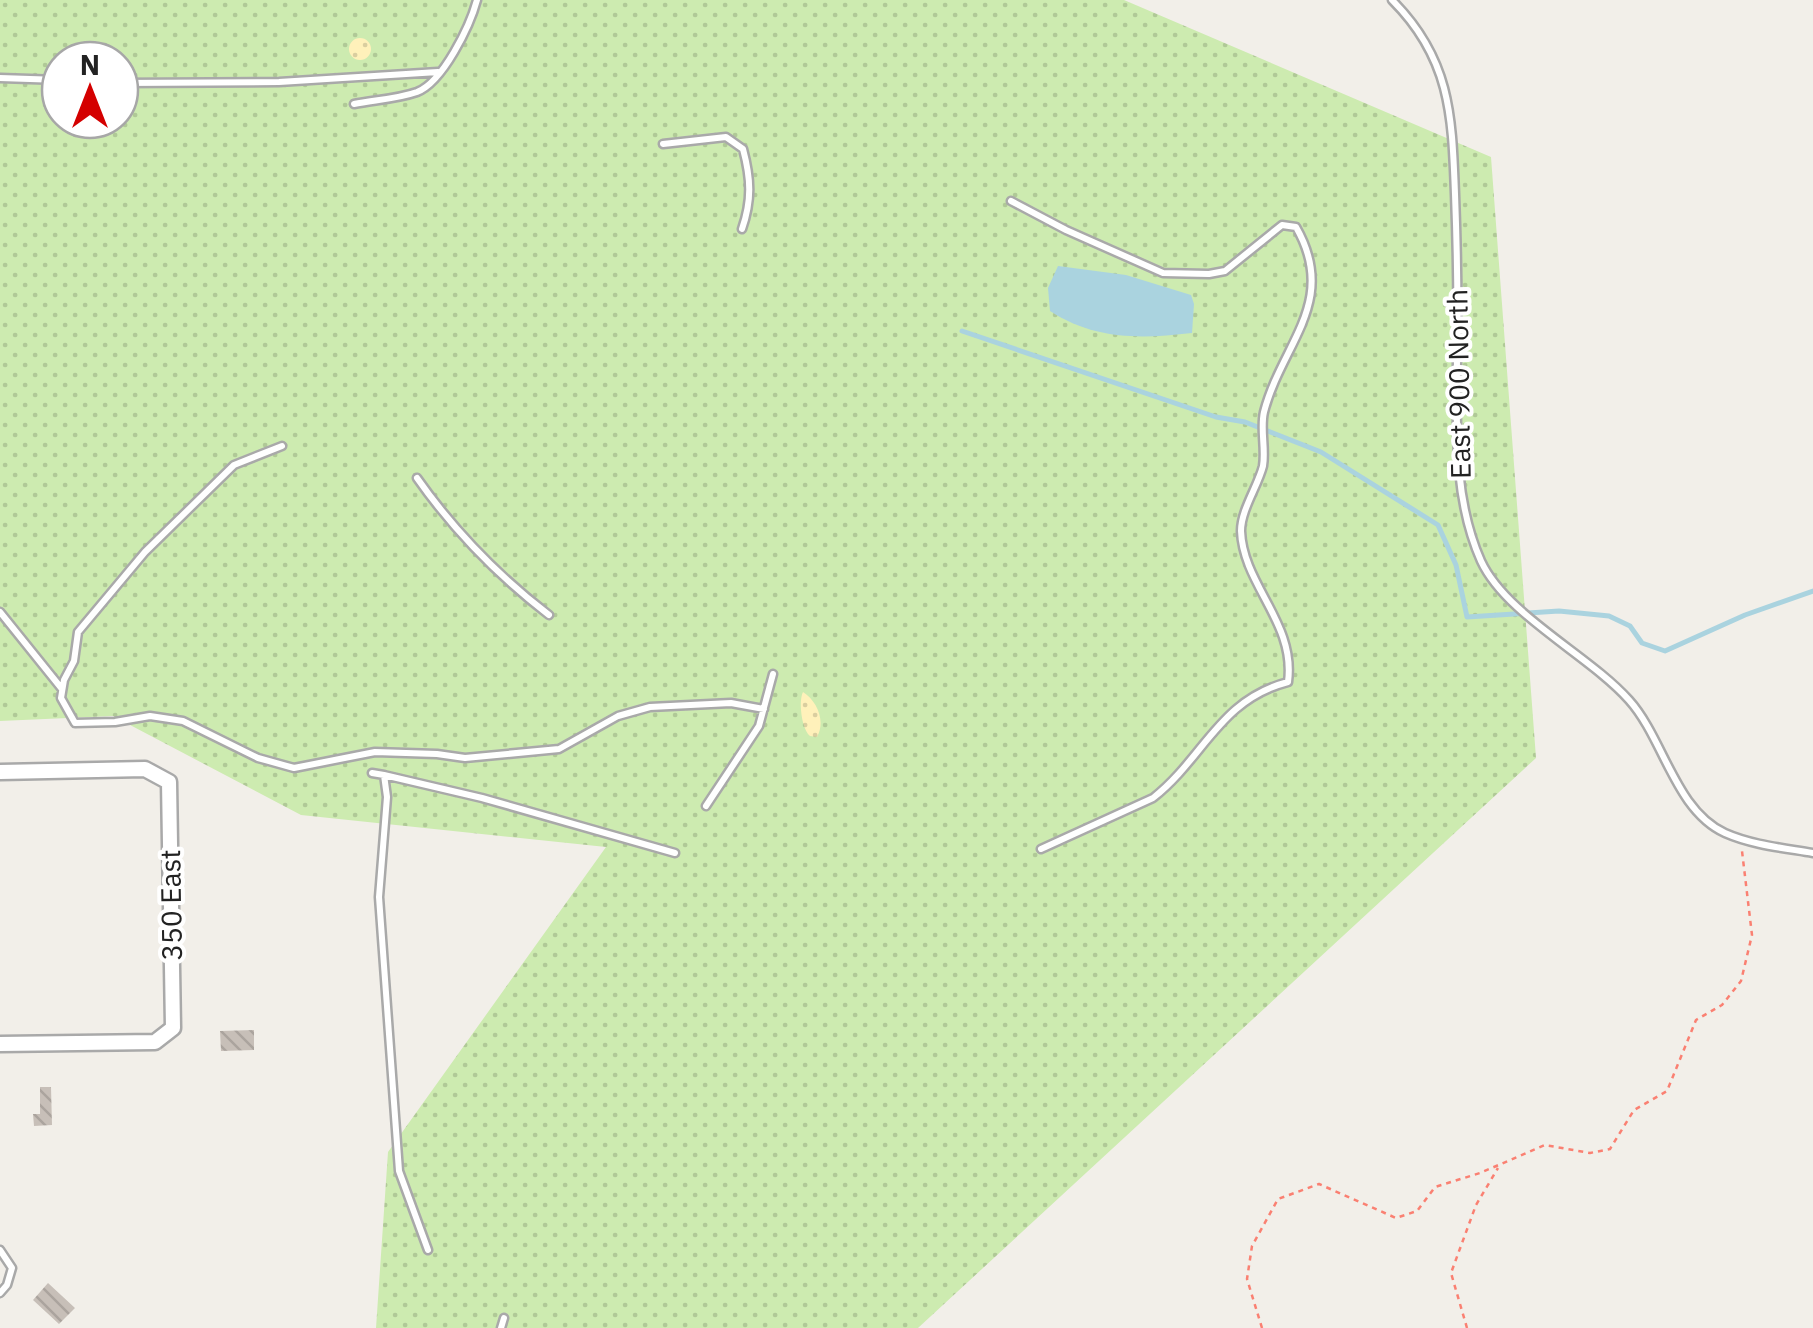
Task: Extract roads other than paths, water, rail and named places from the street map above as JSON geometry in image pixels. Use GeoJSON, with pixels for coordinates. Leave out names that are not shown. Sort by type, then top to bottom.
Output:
{"type":"FeatureCollection","features":[{"type":"Feature","properties":{"kind":"street","name":"350 East"},"geometry":{"type":"LineString","coordinates":[[0,772],[145,769],[170,782],[173,1028],[155,1042],[0,1044]]}},
{"type":"Feature","properties":{"kind":"lane"},"geometry":{"type":"LineString","coordinates":[[354,104],[421,91],[470,24],[477,0]]}},
{"type":"Feature","properties":{"kind":"lane","name":"East 900 North"},"geometry":{"type":"LineString","coordinates":[[1392,0],[1432,52],[1442,75],[1452,126],[1458,275],[1457,444],[1463,507],[1478,553],[1496,584],[1517,606],[1632,703],[1694,808],[1708,824],[1742,840],[1813,853]]}},
{"type":"Feature","properties":{"kind":"lane"},"geometry":{"type":"LineString","coordinates":[[140,83],[279,82],[438,72]]}},
{"type":"Feature","properties":{"kind":"lane"},"geometry":{"type":"LineString","coordinates":[[0,78],[40,79]]}},
{"type":"Feature","properties":{"kind":"lane"},"geometry":{"type":"LineString","coordinates":[[663,144],[726,138],[744,149],[751,203],[742,229]]}},
{"type":"Feature","properties":{"kind":"lane"},"geometry":{"type":"LineString","coordinates":[[1011,201],[1163,273],[1225,271],[1282,225],[1296,227],[1307,247],[1313,285],[1309,312],[1263,415],[1264,463],[1241,529],[1250,565],[1279,621],[1290,664],[1288,682],[1270,687],[1235,707],[1168,787],[1154,798],[1042,849]]}},
{"type":"Feature","properties":{"kind":"lane"},"geometry":{"type":"LineString","coordinates":[[282,446],[234,465],[145,552],[78,632],[74,661],[61,698],[76,723],[150,716],[182,721],[258,758],[294,768],[375,752],[465,758],[558,749],[618,716],[650,707],[731,703],[764,709]]}},
{"type":"Feature","properties":{"kind":"lane"},"geometry":{"type":"LineString","coordinates":[[417,478],[449,523],[486,563],[549,615]]}},
{"type":"Feature","properties":{"kind":"lane"},"geometry":{"type":"LineString","coordinates":[[0,612],[62,690]]}},
{"type":"Feature","properties":{"kind":"lane"},"geometry":{"type":"LineString","coordinates":[[706,806],[759,726],[773,674]]}},
{"type":"Feature","properties":{"kind":"lane"},"geometry":{"type":"LineString","coordinates":[[372,773],[482,798],[676,854]]}},
{"type":"Feature","properties":{"kind":"lane"},"geometry":{"type":"LineString","coordinates":[[384,775],[387,797],[378,897],[399,1171],[428,1250]]}},
{"type":"Feature","properties":{"kind":"lane"},"geometry":{"type":"LineString","coordinates":[[0,1250],[12,1268],[0,1293]]}},
{"type":"Feature","properties":{"kind":"lane"},"geometry":{"type":"LineString","coordinates":[[501,1328],[504,1318]]}},
{"type":"Feature","properties":{"kind":"water"},"geometry":{"type":"Polygon","coordinates":[[[1058,266],[1126,275],[1191,295],[1192,333],[1118,335],[1067,321],[1050,311],[1048,288],[1058,266]]]}},
{"type":"Feature","properties":{"kind":"waterway"},"geometry":{"type":"LineString","coordinates":[[962,331],[1216,417],[1245,422],[1321,452],[1438,525],[1456,565],[1467,617],[1559,611],[1609,616],[1630,626],[1642,643],[1665,651],[1745,615],[1813,591]]}}]}
